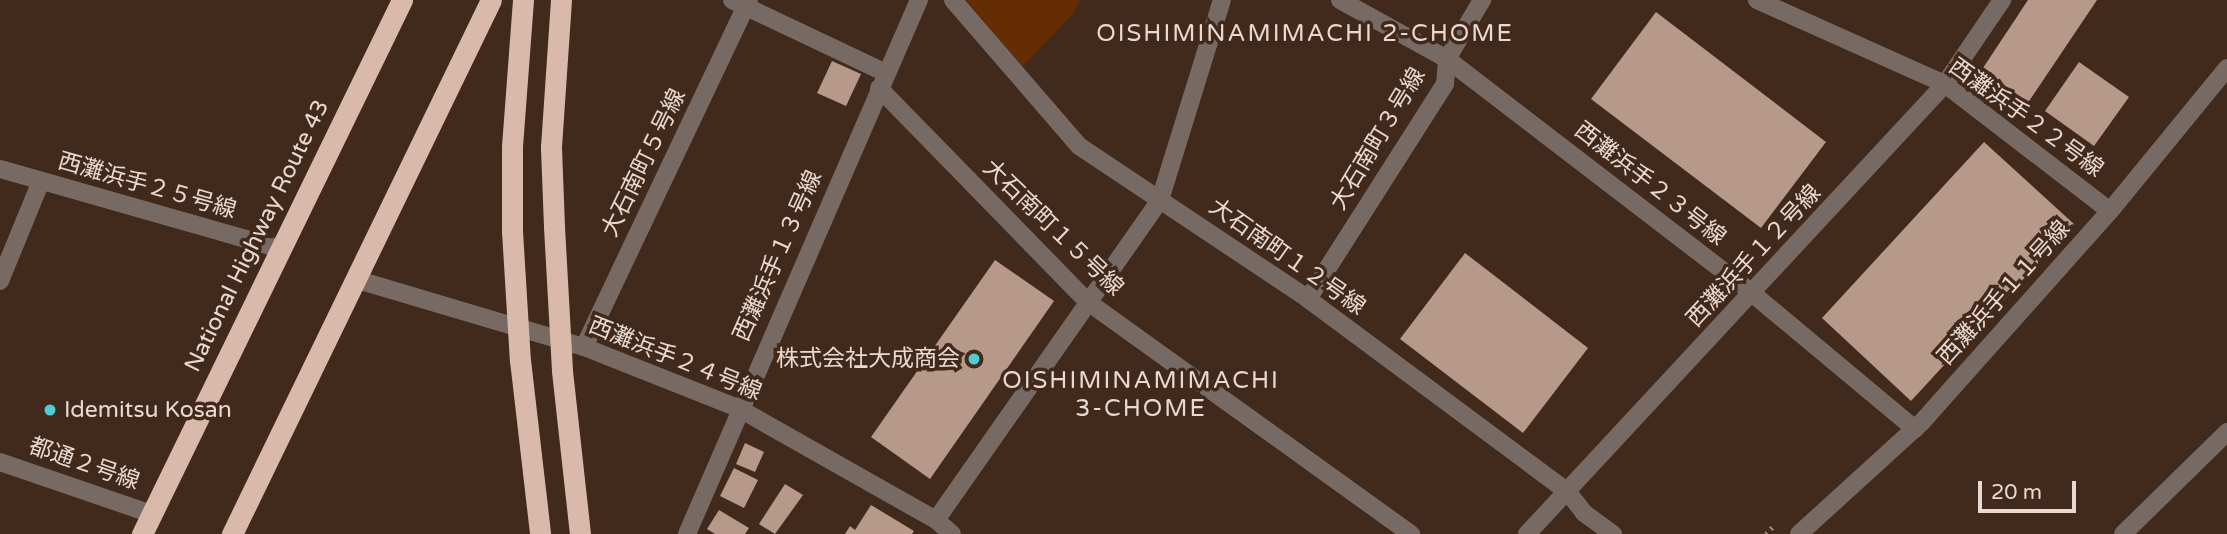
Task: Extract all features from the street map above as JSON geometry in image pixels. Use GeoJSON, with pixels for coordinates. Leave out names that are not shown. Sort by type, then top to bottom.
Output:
{"type":"FeatureCollection","features":[{"type":"Feature","properties":{"kind":"highway","name":"National Highway Route 43"},"geometry":{"type":"LineString","coordinates":[[142,534],[402,0]]}},
{"type":"Feature","properties":{"kind":"highway"},"geometry":{"type":"LineString","coordinates":[[232,534],[358,280],[491,0]]}},
{"type":"Feature","properties":{"kind":"highway"},"geometry":{"type":"LineString","coordinates":[[523,0],[512,147],[512,231],[520,360],[540,534]]}},
{"type":"Feature","properties":{"kind":"highway"},"geometry":{"type":"LineString","coordinates":[[561,0],[551,148],[553,214],[562,371],[580,534]]}},
{"type":"Feature","properties":{"kind":"street","name":"西灘浜手１３号線"},"geometry":{"type":"LineString","coordinates":[[687,534],[738,408],[919,0]]}},
{"type":"Feature","properties":{"kind":"street","name":"大石南町１２号線"},"geometry":{"type":"LineString","coordinates":[[953,0],[1079,146],[1308,299],[1567,491],[1584,513],[1613,534]]}},
{"type":"Feature","properties":{"kind":"street"},"geometry":{"type":"LineString","coordinates":[[936,520],[1160,200],[1222,0]]}},
{"type":"Feature","properties":{"kind":"street","name":"西灘浜手２３号線"},"geometry":{"type":"LineString","coordinates":[[1340,0],[1447,59],[1753,295],[1915,429]]}},
{"type":"Feature","properties":{"kind":"street","name":"大石南町３号線"},"geometry":{"type":"LineString","coordinates":[[1308,299],[1445,84],[1447,59],[1482,0]]}},
{"type":"Feature","properties":{"kind":"street","name":"西灘浜手２２号線"},"geometry":{"type":"LineString","coordinates":[[1757,0],[1945,84],[2110,211]]}},
{"type":"Feature","properties":{"kind":"street","name":"西灘浜手１２号線"},"geometry":{"type":"LineString","coordinates":[[1527,534],[1753,295],[1945,84],[2002,0]]}},
{"type":"Feature","properties":{"kind":"street"},"geometry":{"type":"LineString","coordinates":[[743,2],[883,80]]}},
{"type":"Feature","properties":{"kind":"street","name":"大石南町５号線"},"geometry":{"type":"LineString","coordinates":[[584,346],[743,2]]}},
{"type":"Feature","properties":{"kind":"street","name":"西灘浜手１１号線"},"geometry":{"type":"LineString","coordinates":[[1799,534],[1915,429],[2110,211],[2227,68]]}},
{"type":"Feature","properties":{"kind":"street","name":"大石南町１５号線"},"geometry":{"type":"LineString","coordinates":[[883,80],[1088,302],[1411,534]]}},
{"type":"Feature","properties":{"kind":"street","name":"西灘浜手２５号線"},"geometry":{"type":"LineString","coordinates":[[0,169],[280,249]]}},
{"type":"Feature","properties":{"kind":"street"},"geometry":{"type":"LineString","coordinates":[[0,281],[41,181]]}},
{"type":"Feature","properties":{"kind":"street","name":"西灘浜手２４号線"},"geometry":{"type":"LineString","coordinates":[[358,280],[584,346],[738,408],[936,520],[952,534]]}},
{"type":"Feature","properties":{"kind":"street"},"geometry":{"type":"LineString","coordinates":[[2123,534],[2227,432]]}},
{"type":"Feature","properties":{"kind":"street","name":"都通２号線"},"geometry":{"type":"LineString","coordinates":[[0,462],[152,514]]}},
{"type":"Feature","properties":{"kind":"path"},"geometry":{"type":"LineString","coordinates":[[1766,534],[1777,522]]}},
{"type":"Feature","properties":{"kind":"shaded area"},"geometry":{"type":"Polygon","coordinates":[[[966,0],[1080,0],[1074,13],[1022,67],[966,0]]]}},
{"type":"Feature","properties":{"kind":"building"},"geometry":{"type":"Polygon","coordinates":[[[2028,0],[2097,0],[2021,113],[1982,88],[1981,71],[2028,0]]]}},
{"type":"Feature","properties":{"kind":"building"},"geometry":{"type":"Polygon","coordinates":[[[1656,12],[1826,142],[1761,228],[1591,99],[1656,12]]]}},
{"type":"Feature","properties":{"kind":"building"},"geometry":{"type":"Polygon","coordinates":[[[832,61],[861,74],[846,106],[817,93],[832,61]]]}},
{"type":"Feature","properties":{"kind":"building"},"geometry":{"type":"Polygon","coordinates":[[[2079,62],[2129,97],[2094,146],[2045,111],[2079,62]]]}},
{"type":"Feature","properties":{"kind":"building"},"geometry":{"type":"Polygon","coordinates":[[[1984,142],[2074,224],[1911,401],[1822,318],[1984,142]]]}},
{"type":"Feature","properties":{"kind":"building"},"geometry":{"type":"Polygon","coordinates":[[[1465,253],[1588,348],[1523,433],[1400,339],[1465,253]]]}},
{"type":"Feature","properties":{"kind":"building"},"geometry":{"type":"Polygon","coordinates":[[[995,260],[1054,301],[930,479],[871,437],[995,260]]]}},
{"type":"Feature","properties":{"kind":"building"},"geometry":{"type":"Polygon","coordinates":[[[745,443],[764,452],[755,472],[736,464],[745,443]]]}},
{"type":"Feature","properties":{"kind":"building"},"geometry":{"type":"Polygon","coordinates":[[[734,468],[758,480],[744,508],[720,496],[734,468]]]}},
{"type":"Feature","properties":{"kind":"building"},"geometry":{"type":"Polygon","coordinates":[[[785,484],[803,495],[775,534],[759,524],[785,484]]]}},
{"type":"Feature","properties":{"kind":"building"},"geometry":{"type":"Polygon","coordinates":[[[871,505],[914,531],[912,534],[845,534],[850,526],[855,530],[871,505]]]}},
{"type":"Feature","properties":{"kind":"building"},"geometry":{"type":"Polygon","coordinates":[[[719,510],[749,528],[745,534],[715,534],[707,529],[719,510]]]}},
{"type":"Feature","properties":{"kind":"place","name":"株式会社大成商会"},"geometry":{"type":"Point","coordinates":[974,359]}},
{"type":"Feature","properties":{"kind":"place","name":"Idemitsu Kosan"},"geometry":{"type":"Point","coordinates":[50,410]}},
{"type":"Feature","properties":{"kind":"district","name":"OISHIMINAMIMACHI 2-CHOME"},"geometry":{"type":"Point","coordinates":[1305,34]}},
{"type":"Feature","properties":{"kind":"district","name":"OISHIMINAMIMACHI 3-CHOME"},"geometry":{"type":"Point","coordinates":[1141,395]}}]}
